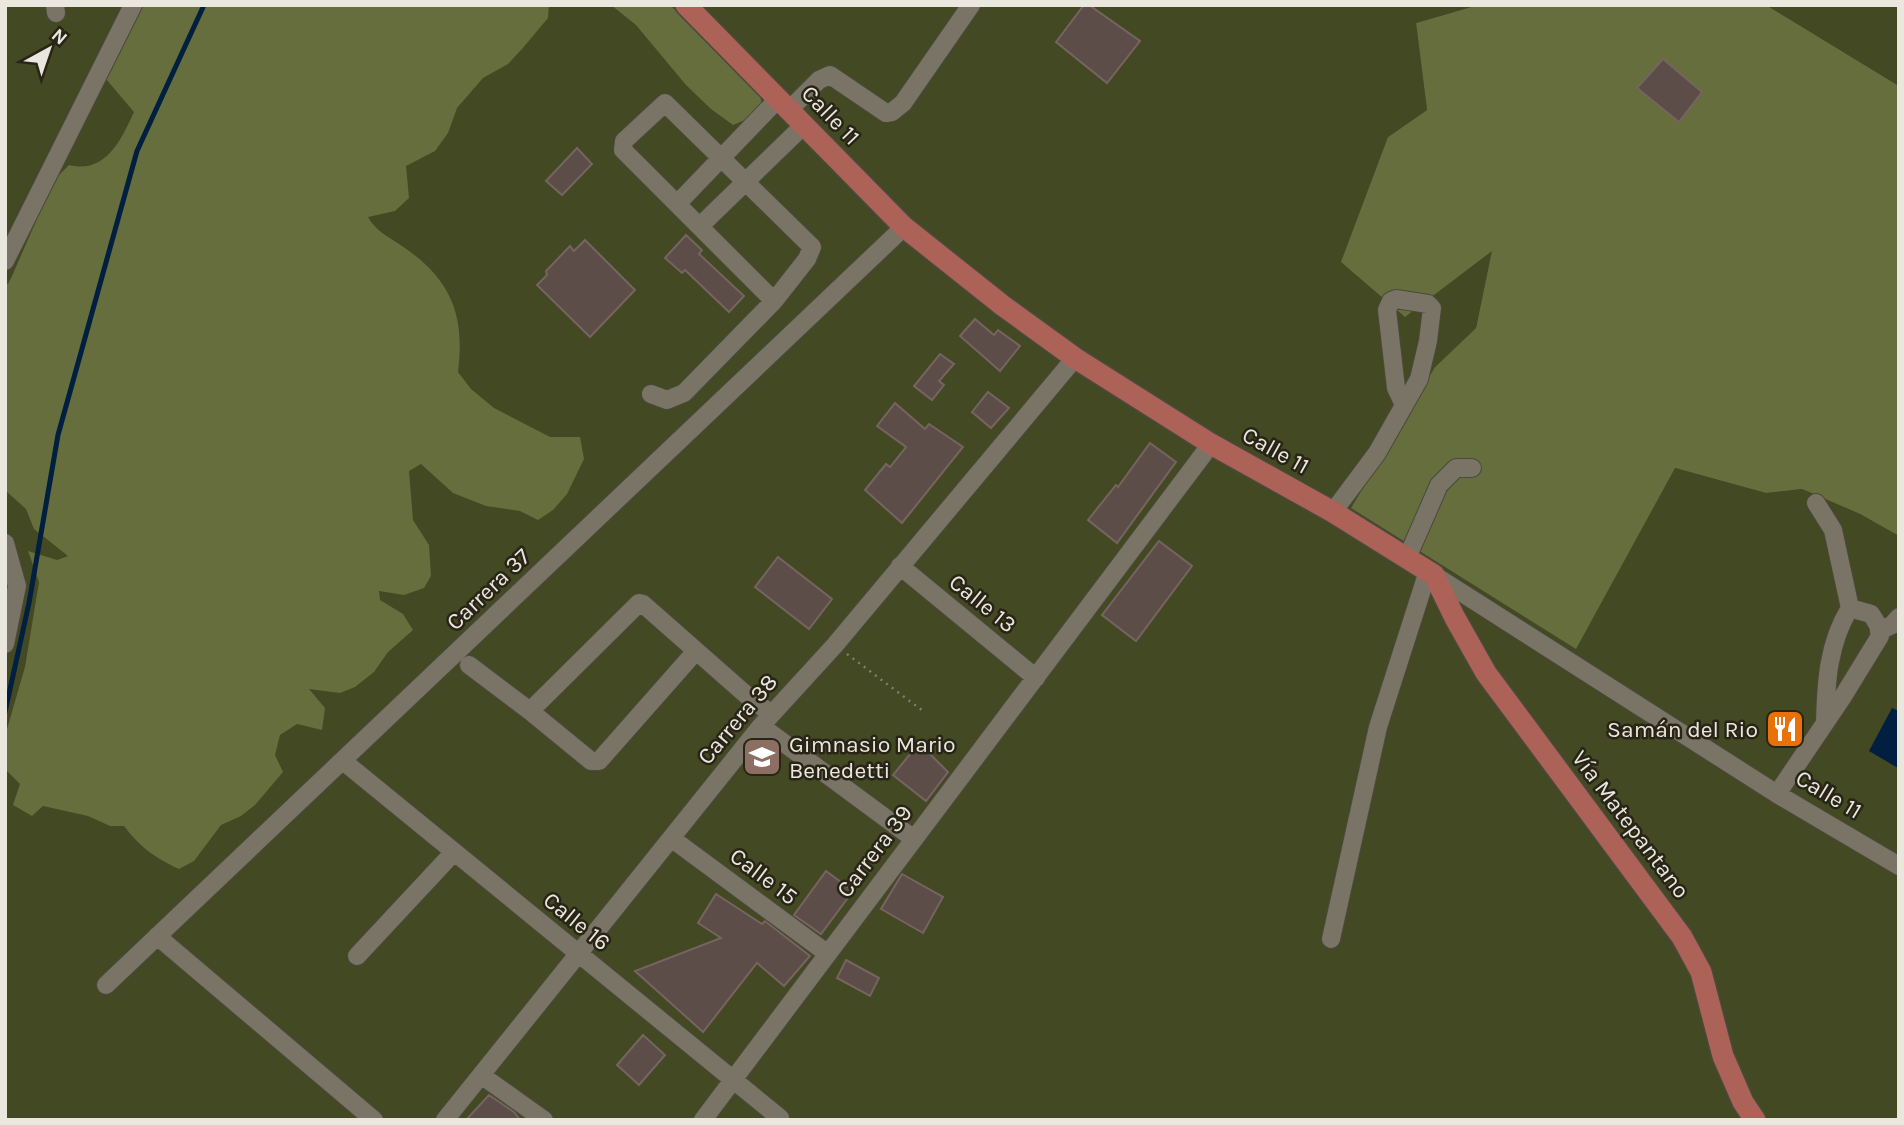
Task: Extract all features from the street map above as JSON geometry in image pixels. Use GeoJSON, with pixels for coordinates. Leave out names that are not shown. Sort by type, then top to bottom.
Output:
{"type":"FeatureCollection","features":[{"type":"Feature","properties":{"kind":"main road","name":"Calle 11"},"geometry":{"type":"LineString","coordinates":[[686,5],[904,227],[1002,305],[1075,358],[1211,444],[1333,512],[1431,573]]}},
{"type":"Feature","properties":{"kind":"main road","name":"Vía Matepantano"},"geometry":{"type":"LineString","coordinates":[[1431,573],[1486,673],[1682,937],[1701,972],[1723,1056],[1743,1102],[1755,1120]]}},
{"type":"Feature","properties":{"kind":"street"},"geometry":{"type":"LineString","coordinates":[[5,261],[133,5]]}},
{"type":"Feature","properties":{"kind":"street"},"geometry":{"type":"LineString","coordinates":[[700,226],[746,182],[790,112],[819,80],[830,75],[886,113],[892,112],[903,103],[971,5]]}},
{"type":"Feature","properties":{"kind":"street"},"geometry":{"type":"LineString","coordinates":[[651,394],[667,400],[684,393],[774,301],[807,259],[812,247],[665,103],[624,141],[623,150],[774,301]]}},
{"type":"Feature","properties":{"kind":"street"},"geometry":{"type":"LineString","coordinates":[[677,204],[721,158],[790,112]]}},
{"type":"Feature","properties":{"kind":"street","name":"Carrera 37"},"geometry":{"type":"LineString","coordinates":[[106,985],[904,227]]}},
{"type":"Feature","properties":{"kind":"street"},"geometry":{"type":"LineString","coordinates":[[1333,512],[1377,453],[1419,379],[1432,308],[1428,304],[1396,299],[1391,301],[1387,310],[1396,388],[1404,405]]}},
{"type":"Feature","properties":{"kind":"street","name":"Carrera 38"},"geometry":{"type":"LineString","coordinates":[[445,1120],[767,720],[835,645],[1075,358]]}},
{"type":"Feature","properties":{"kind":"street","name":"Carrera 39"},"geometry":{"type":"LineString","coordinates":[[703,1120],[1211,444]]}},
{"type":"Feature","properties":{"kind":"street"},"geometry":{"type":"LineString","coordinates":[[1407,558],[1439,485],[1455,468],[1472,468]]}},
{"type":"Feature","properties":{"kind":"street"},"geometry":{"type":"LineString","coordinates":[[1816,503],[1833,530],[1850,608],[1840,623],[1827,672],[1825,723]]}},
{"type":"Feature","properties":{"kind":"street"},"geometry":{"type":"LineString","coordinates":[[5,543],[17,586],[5,644]]}},
{"type":"Feature","properties":{"kind":"street","name":"Calle 13"},"geometry":{"type":"LineString","coordinates":[[900,566],[1036,678]]}},
{"type":"Feature","properties":{"kind":"street"},"geometry":{"type":"LineString","coordinates":[[1331,939],[1378,727],[1431,573]]}},
{"type":"Feature","properties":{"kind":"street","name":"Calle 11"},"geometry":{"type":"LineString","coordinates":[[1431,573],[1777,794],[1899,866]]}},
{"type":"Feature","properties":{"kind":"street"},"geometry":{"type":"LineString","coordinates":[[530,711],[639,603],[643,604],[752,700],[767,720],[914,839]]}},
{"type":"Feature","properties":{"kind":"street"},"geometry":{"type":"LineString","coordinates":[[1777,794],[1880,636],[1878,625],[1871,614],[1850,608]]}},
{"type":"Feature","properties":{"kind":"street"},"geometry":{"type":"LineString","coordinates":[[1879,631],[1892,625],[1899,617]]}},
{"type":"Feature","properties":{"kind":"street"},"geometry":{"type":"LineString","coordinates":[[469,665],[591,761],[599,761],[696,651]]}},
{"type":"Feature","properties":{"kind":"street","name":"Calle 16"},"geometry":{"type":"LineString","coordinates":[[343,761],[780,1118]]}},
{"type":"Feature","properties":{"kind":"street","name":"Calle 15"},"geometry":{"type":"LineString","coordinates":[[671,838],[828,954]]}},
{"type":"Feature","properties":{"kind":"street"},"geometry":{"type":"LineString","coordinates":[[357,956],[454,852]]}},
{"type":"Feature","properties":{"kind":"street"},"geometry":{"type":"LineString","coordinates":[[157,936],[374,1120]]}},
{"type":"Feature","properties":{"kind":"street"},"geometry":{"type":"LineString","coordinates":[[481,1075],[544,1120]]}},
{"type":"Feature","properties":{"kind":"path"},"geometry":{"type":"LineString","coordinates":[[835,645],[923,710]]}},
{"type":"Feature","properties":{"kind":"green space"},"geometry":{"type":"Polygon","coordinates":[[[5,5],[1478,5],[1416,23],[1427,110],[1388,137],[1493,250],[1476,328],[1435,367],[1675,468],[1766,493],[1802,489],[1860,514],[1899,536],[1899,1120],[5,1120],[5,5]]]}},
{"type":"Feature","properties":{"kind":"green space"},"geometry":{"type":"Polygon","coordinates":[[[138,5],[549,5],[548,18],[522,49],[508,64],[483,78],[457,108],[448,133],[435,151],[406,166],[409,198],[395,211],[368,217],[380,231],[421,261],[444,287],[457,317],[460,352],[458,372],[471,389],[494,408],[550,437],[580,437],[584,459],[567,494],[553,510],[538,520],[520,511],[486,506],[453,493],[421,464],[409,471],[413,520],[429,545],[431,576],[424,588],[404,595],[379,591],[380,600],[403,614],[413,630],[388,652],[374,672],[355,687],[340,693],[309,689],[325,708],[322,730],[297,724],[280,735],[275,755],[283,772],[255,805],[241,816],[221,825],[194,861],[179,869],[148,851],[124,826],[110,826],[88,816],[43,806],[32,816],[13,805],[20,784],[5,769],[5,736],[25,667],[39,582],[28,551],[57,560],[68,556],[34,529],[26,509],[6,491],[5,283],[8,284],[12,276],[54,180],[69,165],[82,166],[102,160],[129,123],[134,112],[106,79],[138,5]]]}},
{"type":"Feature","properties":{"kind":"green space"},"geometry":{"type":"Polygon","coordinates":[[[611,5],[670,5],[732,66],[759,88],[762,106],[750,118],[733,125],[686,85],[636,25],[611,5]]]}},
{"type":"Feature","properties":{"kind":"green space"},"geometry":{"type":"Polygon","coordinates":[[[1478,5],[1766,5],[1899,86],[1899,536],[1860,514],[1802,489],[1766,493],[1675,468],[1576,649],[1351,508],[1435,367],[1476,328],[1492,251],[1405,317],[1341,262],[1388,137],[1427,110],[1416,23],[1478,5]]]}},
{"type":"Feature","properties":{"kind":"green space"},"geometry":{"type":"Polygon","coordinates":[[[1766,5],[1899,5],[1899,86],[1766,5]]]}},
{"type":"Feature","properties":{"kind":"water"},"geometry":{"type":"Polygon","coordinates":[[[1892,708],[1899,711],[1898,768],[1869,751],[1892,708]]]}},
{"type":"Feature","properties":{"kind":"building"},"geometry":{"type":"Polygon","coordinates":[[[1084,5],[1089,5],[1140,41],[1107,83],[1056,42],[1084,5]]]}},
{"type":"Feature","properties":{"kind":"building"},"geometry":{"type":"Polygon","coordinates":[[[1663,59],[1702,92],[1679,122],[1637,88],[1663,59]]]}},
{"type":"Feature","properties":{"kind":"building"},"geometry":{"type":"Polygon","coordinates":[[[577,148],[592,164],[562,195],[546,181],[577,148]]]}},
{"type":"Feature","properties":{"kind":"building"},"geometry":{"type":"Polygon","coordinates":[[[686,235],[702,250],[699,254],[744,296],[729,312],[685,270],[682,273],[665,258],[686,235]]]}},
{"type":"Feature","properties":{"kind":"building"},"geometry":{"type":"Polygon","coordinates":[[[585,240],[635,290],[590,337],[537,285],[547,275],[546,271],[570,246],[574,251],[585,240]]]}},
{"type":"Feature","properties":{"kind":"building"},"geometry":{"type":"Polygon","coordinates":[[[975,319],[994,335],[998,330],[1020,346],[1000,371],[960,336],[975,319]]]}},
{"type":"Feature","properties":{"kind":"building"},"geometry":{"type":"Polygon","coordinates":[[[940,354],[954,364],[939,381],[944,385],[932,400],[914,386],[940,354]]]}},
{"type":"Feature","properties":{"kind":"building"},"geometry":{"type":"Polygon","coordinates":[[[988,392],[1009,408],[991,428],[972,412],[988,392]]]}},
{"type":"Feature","properties":{"kind":"building"},"geometry":{"type":"Polygon","coordinates":[[[895,403],[925,429],[929,424],[963,447],[902,523],[865,490],[886,464],[890,467],[906,447],[877,426],[895,403]]]}},
{"type":"Feature","properties":{"kind":"building"},"geometry":{"type":"Polygon","coordinates":[[[1150,443],[1176,462],[1117,543],[1088,520],[1116,485],[1118,487],[1150,443]]]}},
{"type":"Feature","properties":{"kind":"building"},"geometry":{"type":"Polygon","coordinates":[[[1159,541],[1192,566],[1136,641],[1102,615],[1159,541]]]}},
{"type":"Feature","properties":{"kind":"building"},"geometry":{"type":"Polygon","coordinates":[[[778,557],[832,599],[809,629],[755,587],[778,557]]]}},
{"type":"Feature","properties":{"kind":"building"},"geometry":{"type":"Polygon","coordinates":[[[919,743],[948,772],[926,801],[893,775],[919,743]]]}},
{"type":"Feature","properties":{"kind":"building"},"geometry":{"type":"Polygon","coordinates":[[[826,871],[853,891],[821,934],[794,915],[826,871]]]}},
{"type":"Feature","properties":{"kind":"building"},"geometry":{"type":"Polygon","coordinates":[[[902,874],[943,897],[923,933],[881,909],[902,874]]]}},
{"type":"Feature","properties":{"kind":"building"},"geometry":{"type":"Polygon","coordinates":[[[716,894],[762,924],[765,921],[810,956],[784,986],[757,963],[703,1032],[635,971],[721,938],[698,923],[716,894]]]}},
{"type":"Feature","properties":{"kind":"building"},"geometry":{"type":"Polygon","coordinates":[[[846,960],[879,978],[870,996],[837,978],[846,960]]]}},
{"type":"Feature","properties":{"kind":"building"},"geometry":{"type":"Polygon","coordinates":[[[643,1035],[665,1055],[639,1085],[617,1065],[643,1035]]]}},
{"type":"Feature","properties":{"kind":"building"},"geometry":{"type":"Polygon","coordinates":[[[489,1095],[514,1112],[520,1120],[466,1120],[489,1095]]]}},
{"type":"Feature","properties":{"kind":"waterway"},"geometry":{"type":"LineString","coordinates":[[5,712],[29,603],[58,435],[137,151],[204,5]]}},
{"type":"Feature","properties":{"kind":"place","name":"Samán del Rio"},"geometry":{"type":"Point","coordinates":[1785,729]}},
{"type":"Feature","properties":{"kind":"place","name":"Gimnasio Mario Benedetti"},"geometry":{"type":"Point","coordinates":[762,757]}}]}
